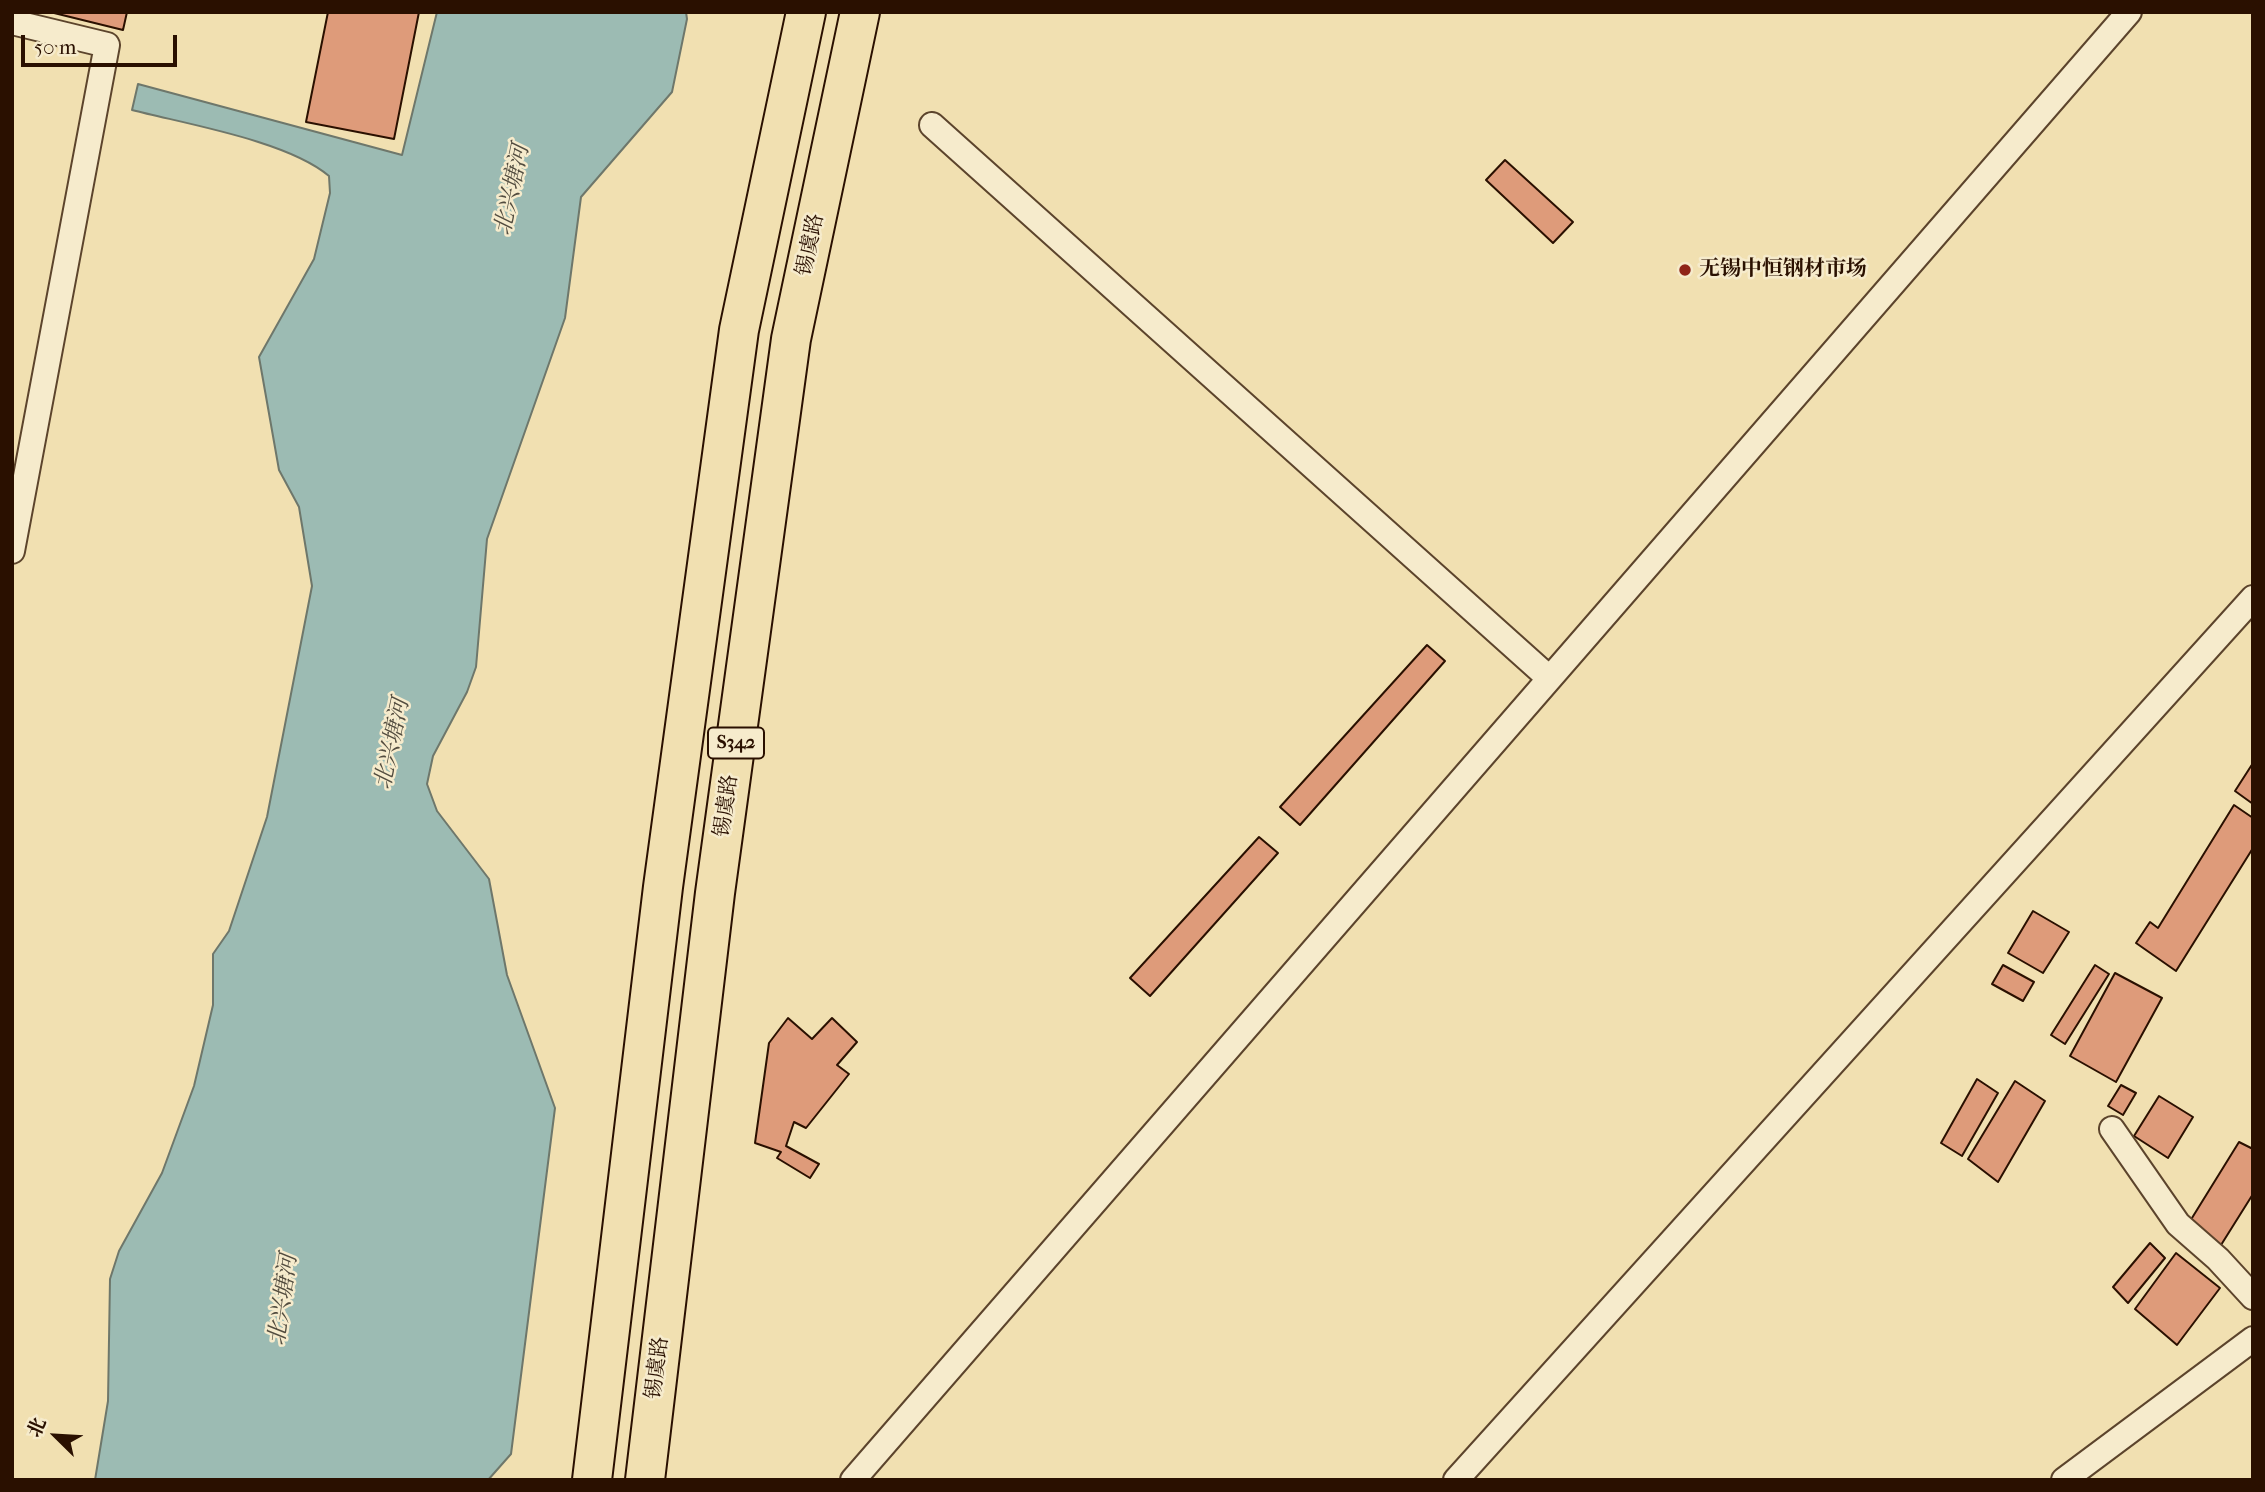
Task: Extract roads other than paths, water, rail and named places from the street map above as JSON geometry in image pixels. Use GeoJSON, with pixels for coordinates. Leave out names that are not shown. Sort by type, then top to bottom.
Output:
{"type":"FeatureCollection","features":[{"type":"Feature","properties":{"kind":"main road","name":"S342"},"geometry":{"type":"LineString","coordinates":[[592,1480],[663,887],[739,330],[806,12]]}},
{"type":"Feature","properties":{"kind":"main road","name":"锡虞路"},"geometry":{"type":"LineString","coordinates":[[645,1480],[715,893],[791,339],[860,12]]}},
{"type":"Feature","properties":{"kind":"street"},"geometry":{"type":"LineString","coordinates":[[853,1480],[2129,12]]}},
{"type":"Feature","properties":{"kind":"street"},"geometry":{"type":"LineString","coordinates":[[12,22],[107,45],[12,551]]}},
{"type":"Feature","properties":{"kind":"street"},"geometry":{"type":"LineString","coordinates":[[932,125],[1549,678]]}},
{"type":"Feature","properties":{"kind":"street"},"geometry":{"type":"LineString","coordinates":[[1456,1480],[2253,598]]}},
{"type":"Feature","properties":{"kind":"street"},"geometry":{"type":"LineString","coordinates":[[2112,1129],[2178,1224],[2249,1284]]}},
{"type":"Feature","properties":{"kind":"street"},"geometry":{"type":"LineString","coordinates":[[2064,1480],[2253,1339]]}},
{"type":"Feature","properties":{"kind":"water","name":"北兴塘河"},"geometry":{"type":"Polygon","coordinates":[[[437,12],[686,12],[687,19],[672,92],[581,197],[565,318],[487,539],[476,667],[467,692],[433,756],[427,784],[437,811],[489,879],[507,975],[555,1108],[511,1454],[488,1480],[95,1480],[108,1401],[110,1279],[119,1251],[162,1173],[194,1086],[213,1005],[213,954],[229,931],[267,817],[312,586],[299,507],[279,470],[259,357],[314,259],[330,193],[329,176],[289,153],[235,135],[132,110],[138,84],[402,155],[437,12]]]}},
{"type":"Feature","properties":{"kind":"place","name":"无锡中恒钢材市场"},"geometry":{"type":"Point","coordinates":[1685,270]}}]}
